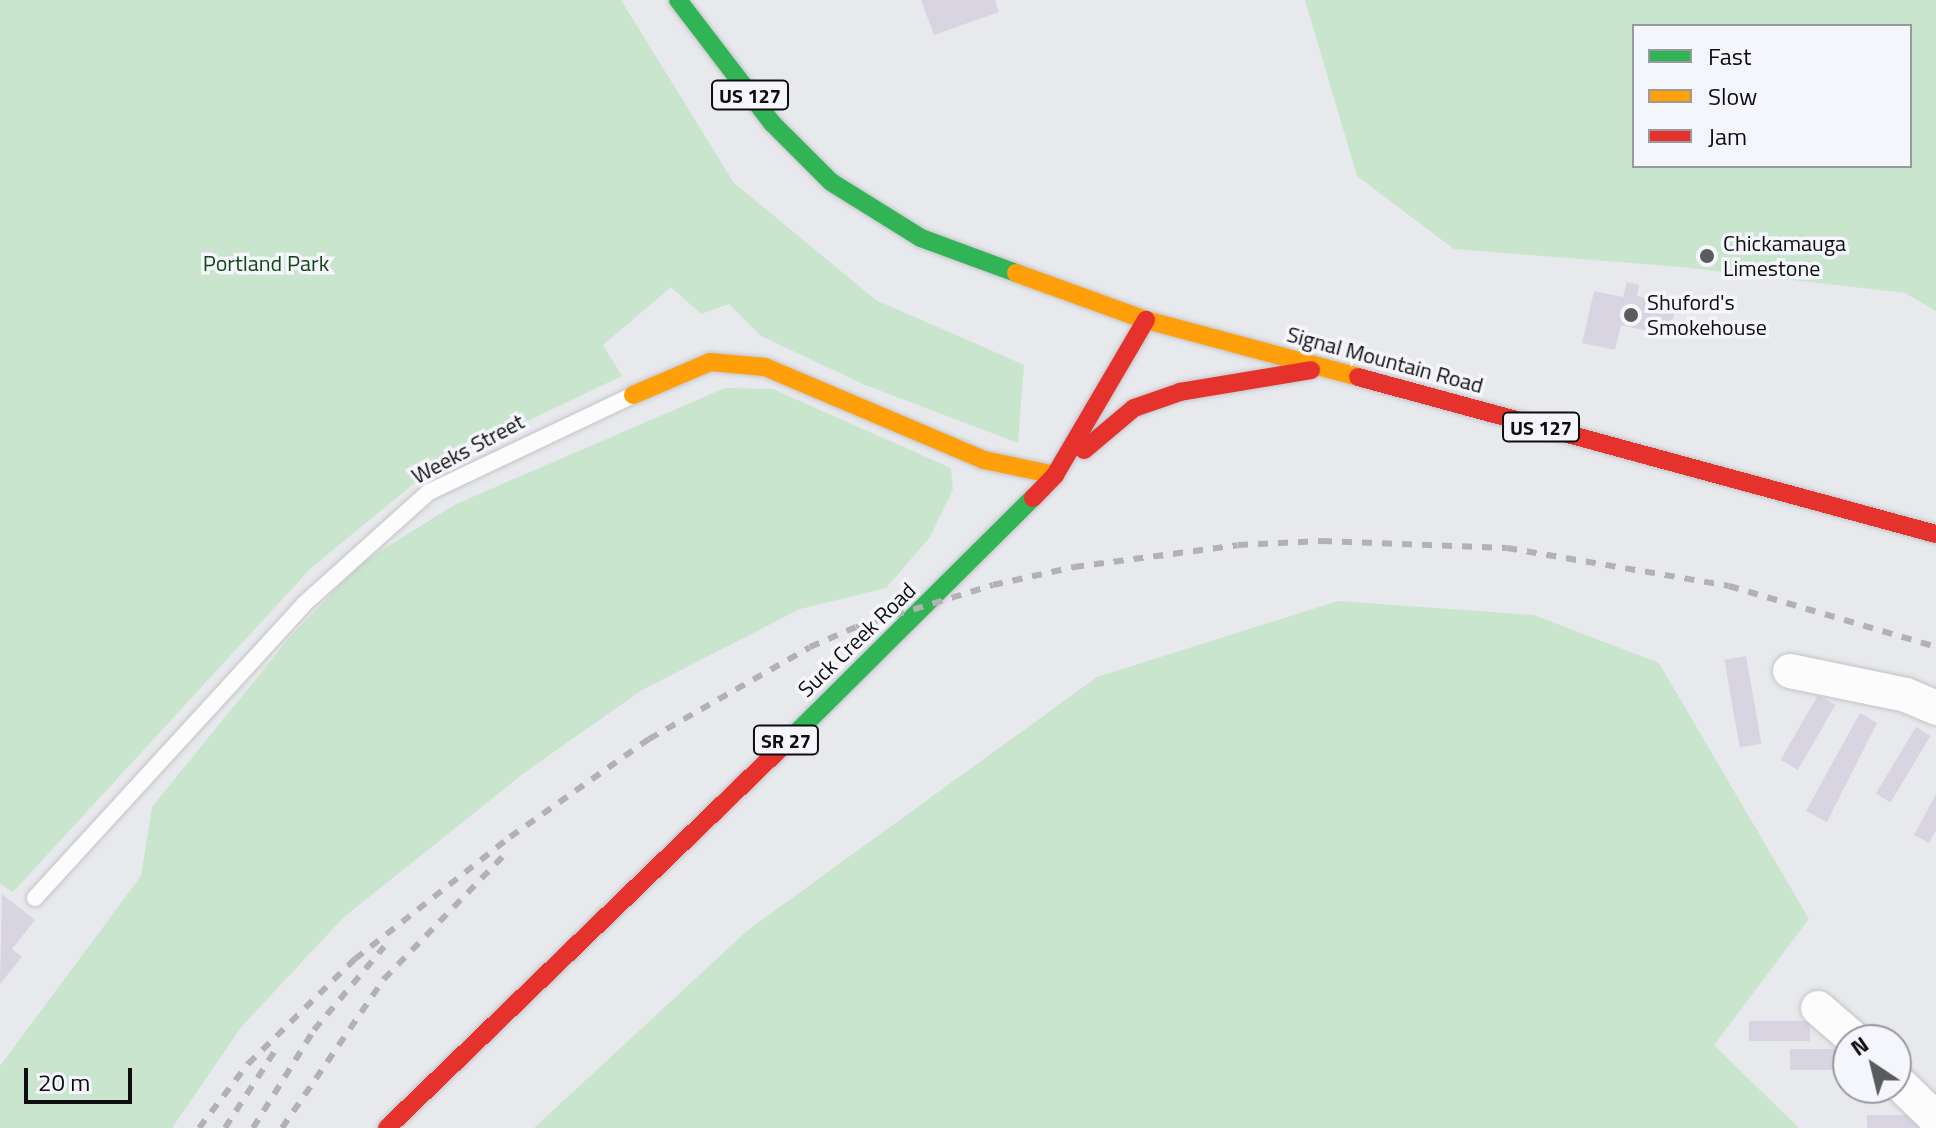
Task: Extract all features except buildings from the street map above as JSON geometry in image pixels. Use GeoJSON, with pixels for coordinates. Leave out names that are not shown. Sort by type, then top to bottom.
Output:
{"type":"FeatureCollection","features":[{"type":"Feature","properties":{"kind":"main road","name":"US 127"},"geometry":{"type":"LineString","coordinates":[[678,0],[772,123],[831,182],[921,238],[1146,320]]}},
{"type":"Feature","properties":{"kind":"main road","name":"Signal Mountain Road"},"geometry":{"type":"LineString","coordinates":[[1146,320],[1936,534]]}},
{"type":"Feature","properties":{"kind":"main road","name":"Suck Creek Road"},"geometry":{"type":"LineString","coordinates":[[387,1128],[931,603],[1055,475],[1146,320]]}},
{"type":"Feature","properties":{"kind":"main road","name":"Weeks Street"},"geometry":{"type":"LineString","coordinates":[[633,395],[710,362],[765,367],[984,460],[1055,475]]}},
{"type":"Feature","properties":{"kind":"main road"},"geometry":{"type":"LineString","coordinates":[[1055,475],[1134,408],[1180,392],[1323,368]]}},
{"type":"Feature","properties":{"kind":"street"},"geometry":{"type":"LineString","coordinates":[[1790,671],[1906,695],[1936,708]]}},
{"type":"Feature","properties":{"kind":"street"},"geometry":{"type":"LineString","coordinates":[[1818,1008],[1836,1024]]}},
{"type":"Feature","properties":{"kind":"street"},"geometry":{"type":"LineString","coordinates":[[1912,1096],[1936,1119]]}},
{"type":"Feature","properties":{"kind":"lane","name":"Weeks Street"},"geometry":{"type":"LineString","coordinates":[[35,898],[304,604],[429,492],[633,395]]}},
{"type":"Feature","properties":{"kind":"green space","name":"Portland Park"},"geometry":{"type":"Polygon","coordinates":[[[0,0],[621,0],[734,183],[876,300],[1024,365],[1018,443],[865,385],[761,336],[729,304],[701,314],[671,287],[603,345],[622,376],[439,463],[311,568],[13,892],[0,884],[0,0]]]}},
{"type":"Feature","properties":{"kind":"green space"},"geometry":{"type":"Polygon","coordinates":[[[1305,0],[1936,0],[1936,311],[1905,293],[1681,267],[1454,249],[1357,176],[1305,0]]]}},
{"type":"Feature","properties":{"kind":"green space"},"geometry":{"type":"Polygon","coordinates":[[[725,388],[773,389],[951,468],[953,489],[930,537],[886,588],[800,609],[642,690],[524,773],[344,917],[242,1026],[172,1128],[0,1128],[0,1066],[141,876],[152,807],[289,638],[361,563],[456,504],[725,388]]]}},
{"type":"Feature","properties":{"kind":"green space"},"geometry":{"type":"Polygon","coordinates":[[[1338,601],[1534,615],[1659,663],[1809,919],[1714,1045],[1799,1128],[534,1128],[748,930],[1097,677],[1338,601]]]}},
{"type":"Feature","properties":{"kind":"railway"},"geometry":{"type":"LineString","coordinates":[[199,1128],[248,1064],[355,959],[510,837],[649,739],[810,647],[856,627],[993,585],[1074,567],[1238,545],[1322,541],[1507,548],[1729,586],[1936,647]]}},
{"type":"Feature","properties":{"kind":"railway"},"geometry":{"type":"LineString","coordinates":[[282,1128],[384,979],[506,853]]}},
{"type":"Feature","properties":{"kind":"railway"},"geometry":{"type":"LineString","coordinates":[[253,1128],[314,1030],[384,947]]}},
{"type":"Feature","properties":{"kind":"railway"},"geometry":{"type":"LineString","coordinates":[[225,1128],[278,1046]]}},
{"type":"Feature","properties":{"kind":"traffic: fast"},"geometry":{"type":"LineString","coordinates":[[678,0],[772,123],[831,182],[921,238],[1016,273]]}},
{"type":"Feature","properties":{"kind":"traffic: fast"},"geometry":{"type":"LineString","coordinates":[[786,743],[1033,498]]}},
{"type":"Feature","properties":{"kind":"traffic: slow"},"geometry":{"type":"LineString","coordinates":[[1016,273],[1146,320],[1358,377]]}},
{"type":"Feature","properties":{"kind":"traffic: slow"},"geometry":{"type":"LineString","coordinates":[[633,395],[710,362],[765,367],[984,460],[1055,475]]}},
{"type":"Feature","properties":{"kind":"traffic: jam"},"geometry":{"type":"LineString","coordinates":[[1033,498],[1055,475],[1146,320]]}},
{"type":"Feature","properties":{"kind":"traffic: jam"},"geometry":{"type":"LineString","coordinates":[[1084,450],[1134,408],[1180,392],[1311,370]]}},
{"type":"Feature","properties":{"kind":"traffic: jam"},"geometry":{"type":"LineString","coordinates":[[1358,377],[1936,534]]}},
{"type":"Feature","properties":{"kind":"traffic: jam"},"geometry":{"type":"LineString","coordinates":[[387,1128],[786,743]]}},
{"type":"Feature","properties":{"kind":"place","name":"Chickamauga Limestone"},"geometry":{"type":"Point","coordinates":[1707,256]}},
{"type":"Feature","properties":{"kind":"place","name":"Shuford's Smokehouse"},"geometry":{"type":"Point","coordinates":[1631,315]}}]}
